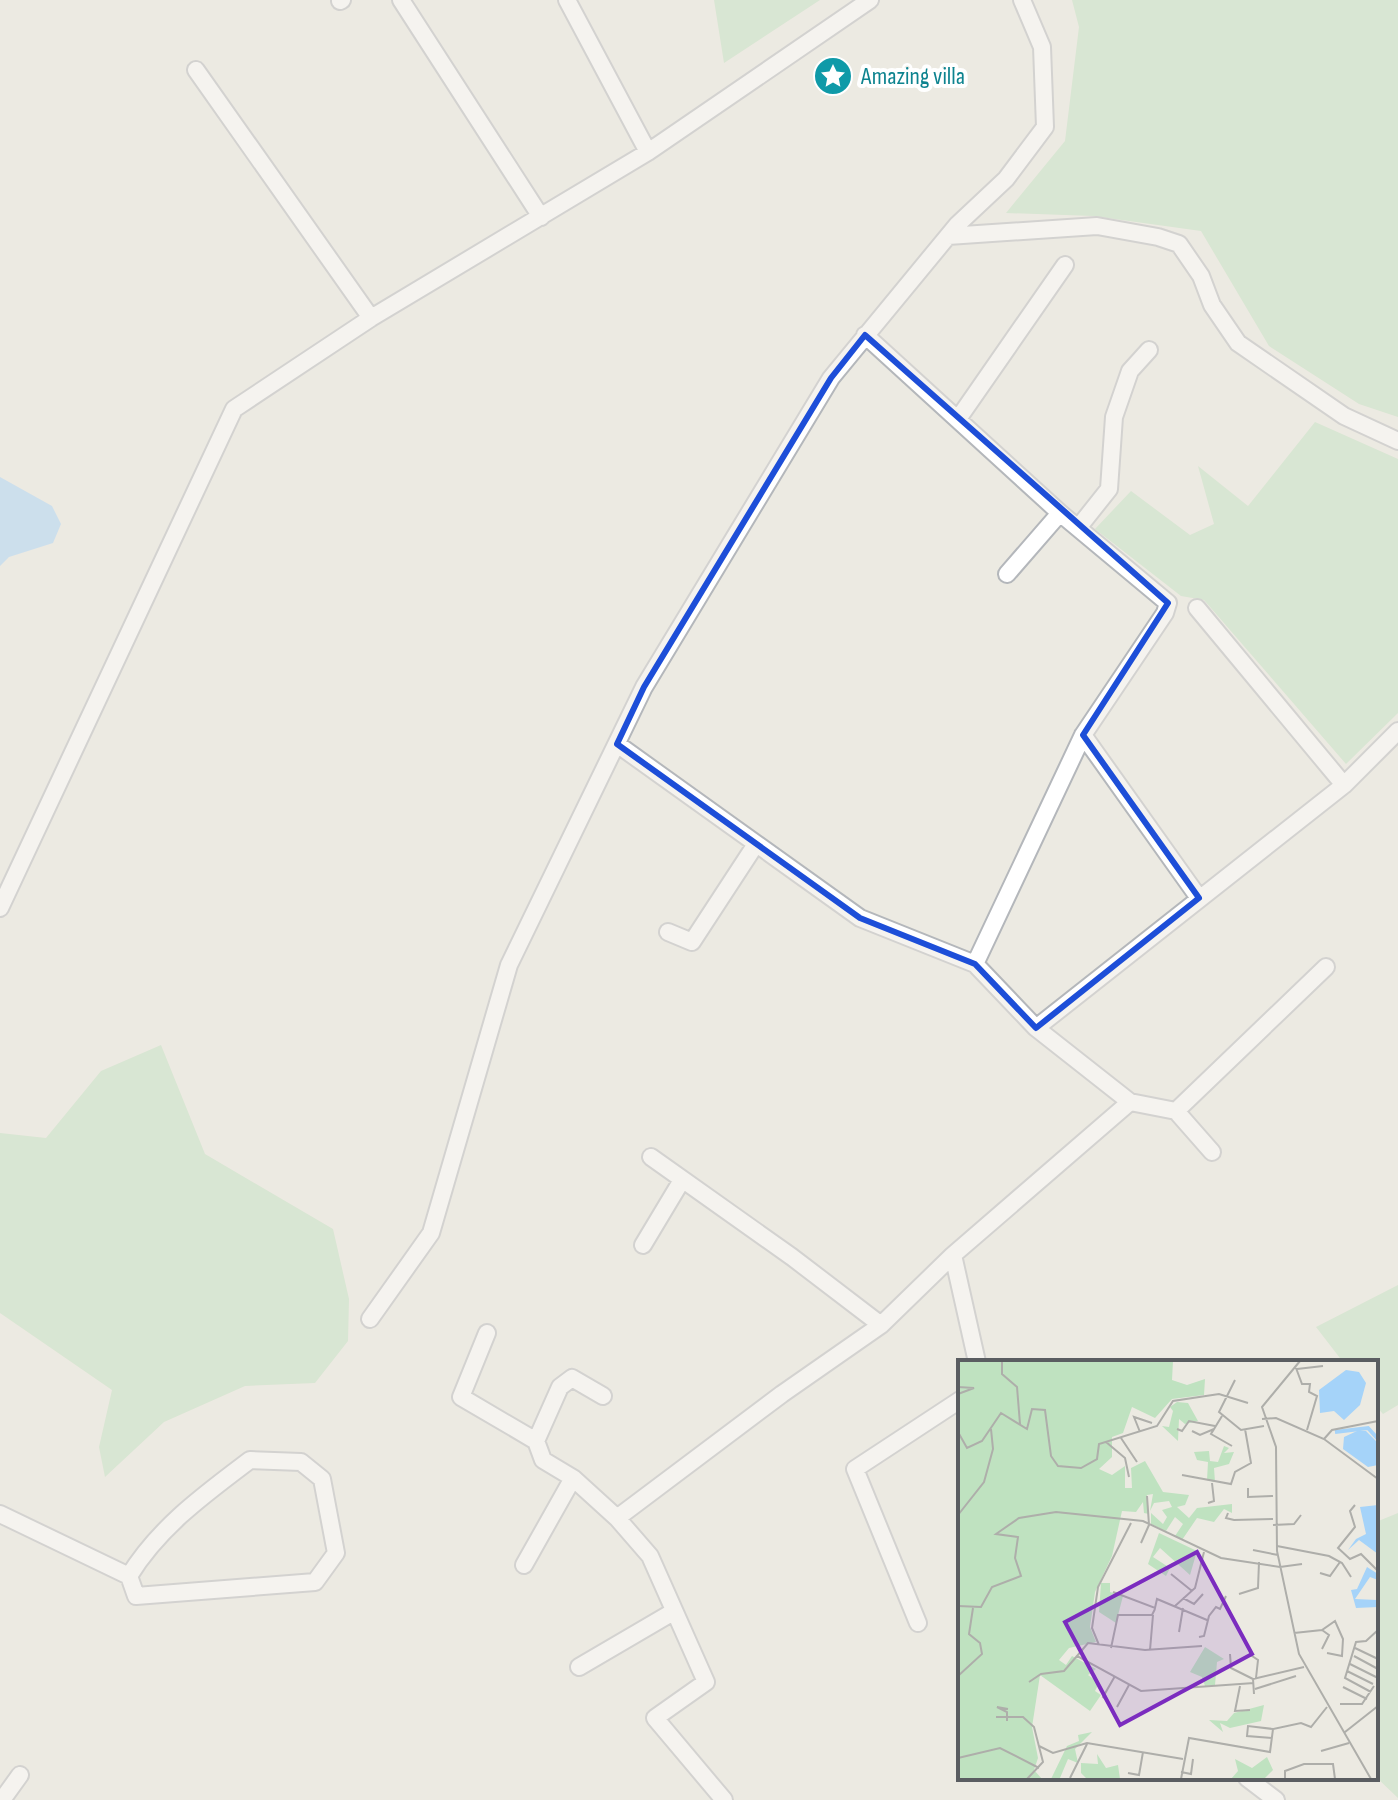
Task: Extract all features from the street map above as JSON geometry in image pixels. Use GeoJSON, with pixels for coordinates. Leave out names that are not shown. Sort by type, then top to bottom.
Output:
{"type":"FeatureCollection","features":[{"type":"Feature","properties":{"kind":"street"},"geometry":{"type":"LineString","coordinates":[[401,0],[541,217]]}},
{"type":"Feature","properties":{"kind":"street"},"geometry":{"type":"LineString","coordinates":[[567,0],[648,152]]}},
{"type":"Feature","properties":{"kind":"street"},"geometry":{"type":"LineString","coordinates":[[0,908],[234,409],[371,318],[648,152],[870,0]]}},
{"type":"Feature","properties":{"kind":"street"},"geometry":{"type":"LineString","coordinates":[[370,1319],[431,1233],[509,965],[644,687],[831,378],[948,236],[1006,179],[1045,127],[1042,47],[1022,0]]}},
{"type":"Feature","properties":{"kind":"street"},"geometry":{"type":"LineString","coordinates":[[196,70],[371,318]]}},
{"type":"Feature","properties":{"kind":"street"},"geometry":{"type":"LineString","coordinates":[[948,236],[1097,226],[1179,244],[1201,276],[1212,305],[1238,343],[1344,416],[1398,441]]}},
{"type":"Feature","properties":{"kind":"street"},"geometry":{"type":"LineString","coordinates":[[958,419],[1065,265]]}},
{"type":"Feature","properties":{"kind":"street"},"geometry":{"type":"LineString","coordinates":[[865,335],[1060,513],[1160,593],[1168,603],[1165,613],[1083,735],[975,964]]}},
{"type":"Feature","properties":{"kind":"street"},"geometry":{"type":"LineString","coordinates":[[1078,528],[1109,489],[1114,417],[1130,371],[1149,350]]}},
{"type":"Feature","properties":{"kind":"street"},"geometry":{"type":"LineString","coordinates":[[1007,574],[1060,513]]}},
{"type":"Feature","properties":{"kind":"street"},"geometry":{"type":"LineString","coordinates":[[1197,608],[1344,785]]}},
{"type":"Feature","properties":{"kind":"street"},"geometry":{"type":"LineString","coordinates":[[1036,1028],[1344,785],[1398,731]]}},
{"type":"Feature","properties":{"kind":"street"},"geometry":{"type":"LineString","coordinates":[[1083,735],[1199,898]]}},
{"type":"Feature","properties":{"kind":"street"},"geometry":{"type":"LineString","coordinates":[[617,744],[860,918],[975,964],[1036,1028],[1130,1102],[1176,1111],[1212,1152]]}},
{"type":"Feature","properties":{"kind":"street"},"geometry":{"type":"LineString","coordinates":[[668,932],[692,942],[756,844]]}},
{"type":"Feature","properties":{"kind":"street"},"geometry":{"type":"LineString","coordinates":[[1176,1111],[1326,967]]}},
{"type":"Feature","properties":{"kind":"street"},"geometry":{"type":"LineString","coordinates":[[617,1518],[782,1394],[881,1325],[953,1255],[1130,1102]]}},
{"type":"Feature","properties":{"kind":"street"},"geometry":{"type":"LineString","coordinates":[[651,1157],[881,1325]]}},
{"type":"Feature","properties":{"kind":"street"},"geometry":{"type":"LineString","coordinates":[[643,1245],[682,1180]]}},
{"type":"Feature","properties":{"kind":"street"},"geometry":{"type":"LineString","coordinates":[[953,1255],[977,1360]]}},
{"type":"Feature","properties":{"kind":"street"},"geometry":{"type":"LineString","coordinates":[[487,1333],[461,1397],[536,1441],[543,1460],[573,1478],[617,1518],[650,1556],[706,1682],[655,1718],[724,1800]]}},
{"type":"Feature","properties":{"kind":"street"},"geometry":{"type":"LineString","coordinates":[[536,1441],[560,1387],[572,1378],[603,1396]]}},
{"type":"Feature","properties":{"kind":"street"},"geometry":{"type":"LineString","coordinates":[[918,1623],[855,1469],[958,1401]]}},
{"type":"Feature","properties":{"kind":"street"},"geometry":{"type":"LineString","coordinates":[[0,1514],[129,1576],[136,1596],[315,1582],[336,1553],[322,1479],[301,1462],[250,1460],[197,1500],[146,1548],[129,1576]]}},
{"type":"Feature","properties":{"kind":"street"},"geometry":{"type":"LineString","coordinates":[[524,1565],[573,1478]]}},
{"type":"Feature","properties":{"kind":"street"},"geometry":{"type":"LineString","coordinates":[[579,1667],[673,1612]]}},
{"type":"Feature","properties":{"kind":"street"},"geometry":{"type":"LineString","coordinates":[[2,1800],[20,1775]]}},
{"type":"Feature","properties":{"kind":"street"},"geometry":{"type":"LineString","coordinates":[[1250,1780],[1276,1800]]}},
{"type":"Feature","properties":{"kind":"highlighted area"},"geometry":{"type":"Polygon","coordinates":[[[865,335],[1168,603],[1083,735],[1199,898],[1036,1028],[975,964],[860,918],[617,744],[644,687],[831,378],[865,335]]]}},
{"type":"Feature","properties":{"kind":"green space"},"geometry":{"type":"Polygon","coordinates":[[[714,0],[820,0],[724,63],[714,0]]]}},
{"type":"Feature","properties":{"kind":"green space"},"geometry":{"type":"Polygon","coordinates":[[[1072,0],[1398,0],[1398,417],[1359,404],[1269,346],[1201,231],[1093,216],[1006,213],[1065,141],[1079,27],[1072,0]]]}},
{"type":"Feature","properties":{"kind":"green space"},"geometry":{"type":"Polygon","coordinates":[[[1315,422],[1398,459],[1398,713],[1346,764],[1204,600],[1181,596],[1095,529],[1131,491],[1190,535],[1214,524],[1198,466],[1248,506],[1315,422]]]}},
{"type":"Feature","properties":{"kind":"green space"},"geometry":{"type":"Polygon","coordinates":[[[161,1045],[205,1154],[333,1229],[349,1299],[348,1341],[315,1383],[245,1386],[164,1422],[105,1477],[99,1447],[112,1390],[0,1313],[0,1133],[46,1138],[101,1071],[161,1045]]]}},
{"type":"Feature","properties":{"kind":"green space"},"geometry":{"type":"Polygon","coordinates":[[[1398,1285],[1398,1405],[1383,1414],[1378,1408],[1378,1360],[1341,1360],[1316,1327],[1398,1285]]]}},
{"type":"Feature","properties":{"kind":"green space"},"geometry":{"type":"Polygon","coordinates":[[[1398,1513],[1398,1798],[1378,1779],[1378,1521],[1398,1513]]]}},
{"type":"Feature","properties":{"kind":"water"},"geometry":{"type":"Polygon","coordinates":[[[0,477],[52,506],[61,524],[53,543],[9,557],[0,566],[0,477]]]}},
{"type":"Feature","properties":{"kind":"place","name":"Amazing villa"},"geometry":{"type":"Point","coordinates":[833,76]}}]}
